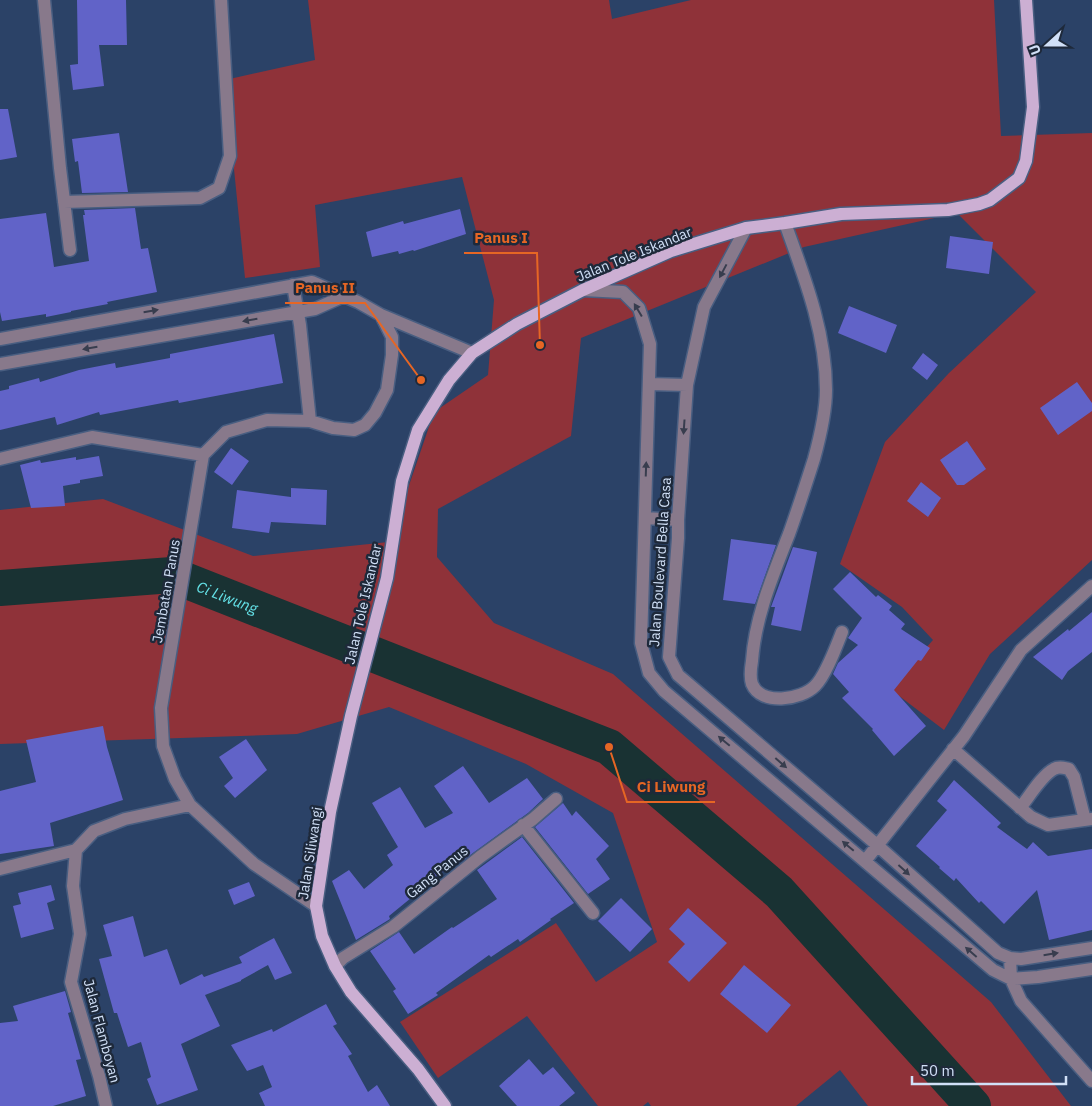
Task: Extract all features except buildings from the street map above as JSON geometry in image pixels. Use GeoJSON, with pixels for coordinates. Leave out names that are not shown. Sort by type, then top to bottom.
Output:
{"type":"FeatureCollection","features":[{"type":"Feature","properties":{"kind":"main road","name":"Jalan Tole Iskandar"},"geometry":{"type":"LineString","coordinates":[[350,716],[387,578],[402,481],[418,430],[449,380],[472,353],[517,324],[584,290],[672,251],[746,228],[841,214],[948,210],[990,200],[1019,178],[1026,161],[1033,107],[1026,0]]}},
{"type":"Feature","properties":{"kind":"main road","name":"Jalan Siliwangi"},"geometry":{"type":"LineString","coordinates":[[350,716],[330,812],[316,906],[322,936],[335,966],[351,992],[418,1070],[445,1106]]}},
{"type":"Feature","properties":{"kind":"street"},"geometry":{"type":"LineString","coordinates":[[44,0],[70,250]]}},
{"type":"Feature","properties":{"kind":"street"},"geometry":{"type":"LineString","coordinates":[[64,202],[200,198],[219,188],[230,156],[221,0]]}},
{"type":"Feature","properties":{"kind":"street"},"geometry":{"type":"LineString","coordinates":[[784,223],[817,320],[824,360],[826,392],[821,431],[814,458],[756,628],[751,682],[761,695],[785,699],[806,694],[816,685],[829,662],[842,632]]}},
{"type":"Feature","properties":{"kind":"street","name":"Jalan Boulevard Bella Casa"},"geometry":{"type":"LineString","coordinates":[[746,228],[704,307],[687,385],[669,657],[678,675],[877,846],[992,948],[1010,958]]}},
{"type":"Feature","properties":{"kind":"street"},"geometry":{"type":"LineString","coordinates":[[0,339],[312,282],[381,315],[472,353]]}},
{"type":"Feature","properties":{"kind":"street"},"geometry":{"type":"LineString","coordinates":[[293,285],[298,312],[310,421]]}},
{"type":"Feature","properties":{"kind":"street","name":"Jalan Boulevard Bella Casa"},"geometry":{"type":"LineString","coordinates":[[584,290],[623,292],[639,308],[650,344],[641,642],[649,673],[664,691],[993,970],[1012,979],[1038,978],[1092,969]]}},
{"type":"Feature","properties":{"kind":"street"},"geometry":{"type":"LineString","coordinates":[[0,364],[314,309],[344,296]]}},
{"type":"Feature","properties":{"kind":"street"},"geometry":{"type":"LineString","coordinates":[[0,459],[92,437],[203,455],[226,432],[267,420],[310,421],[333,428],[354,430],[365,424],[375,413],[387,390],[392,355],[392,337],[381,315]]}},
{"type":"Feature","properties":{"kind":"street"},"geometry":{"type":"LineString","coordinates":[[649,384],[687,385]]}},
{"type":"Feature","properties":{"kind":"street","name":"Jembatan Panus"},"geometry":{"type":"LineString","coordinates":[[203,455],[161,708],[163,746],[175,779],[190,805],[254,864],[316,906]]}},
{"type":"Feature","properties":{"kind":"street"},"geometry":{"type":"LineString","coordinates":[[645,518],[678,520]]}},
{"type":"Feature","properties":{"kind":"street"},"geometry":{"type":"LineString","coordinates":[[865,861],[953,749],[1021,650],[1092,586]]}},
{"type":"Feature","properties":{"kind":"street"},"geometry":{"type":"LineString","coordinates":[[664,691],[678,675]]}},
{"type":"Feature","properties":{"kind":"street"},"geometry":{"type":"LineString","coordinates":[[953,749],[1020,808],[1031,817],[1048,826],[1089,820],[1074,777],[1069,770],[1061,767],[1054,769],[1042,780],[1020,808]]}},
{"type":"Feature","properties":{"kind":"street","name":"Gang Panus"},"geometry":{"type":"LineString","coordinates":[[335,966],[344,958],[393,927],[480,857],[533,819],[556,799]]}},
{"type":"Feature","properties":{"kind":"street"},"geometry":{"type":"LineString","coordinates":[[0,869],[76,850],[94,831],[125,819],[190,805]]}},
{"type":"Feature","properties":{"kind":"street"},"geometry":{"type":"LineString","coordinates":[[523,825],[593,912]]}},
{"type":"Feature","properties":{"kind":"street","name":"Jalan Flamboyan"},"geometry":{"type":"LineString","coordinates":[[76,850],[73,886],[80,934],[71,982],[106,1106]]}},
{"type":"Feature","properties":{"kind":"street"},"geometry":{"type":"LineString","coordinates":[[1092,948],[1021,959],[1010,958],[1012,979],[1021,1002],[1092,1081]]}},
{"type":"Feature","properties":{"kind":"shaded area"},"geometry":{"type":"Polygon","coordinates":[[[308,0],[609,0],[612,19],[691,0],[994,0],[1001,136],[1092,133],[1092,560],[990,654],[944,730],[890,689],[933,640],[902,607],[840,564],[885,442],[949,373],[1036,292],[957,213],[804,247],[581,338],[571,436],[438,509],[437,557],[494,623],[613,674],[991,1002],[1071,1106],[868,1106],[840,1070],[796,1106],[651,1106],[648,1102],[643,1106],[598,1106],[527,1016],[438,1078],[400,1022],[556,923],[596,982],[657,942],[613,813],[526,764],[389,707],[297,734],[0,744],[0,510],[103,499],[253,556],[398,541],[404,500],[434,412],[488,375],[494,300],[462,177],[315,205],[320,267],[245,278],[225,80],[315,60],[308,0]]]}},
{"type":"Feature","properties":{"kind":"waterway","name":"Ci Liwung"},"geometry":{"type":"LineString","coordinates":[[0,588],[172,575],[609,747],[779,892],[973,1106]]}},
{"type":"Feature","properties":{"kind":"place","name":"Panus I"},"geometry":{"type":"Point","coordinates":[540,345]}},
{"type":"Feature","properties":{"kind":"place","name":"Panus II"},"geometry":{"type":"Point","coordinates":[421,380]}},
{"type":"Feature","properties":{"kind":"place","name":"Ci Liwung"},"geometry":{"type":"Point","coordinates":[609,747]}}]}
